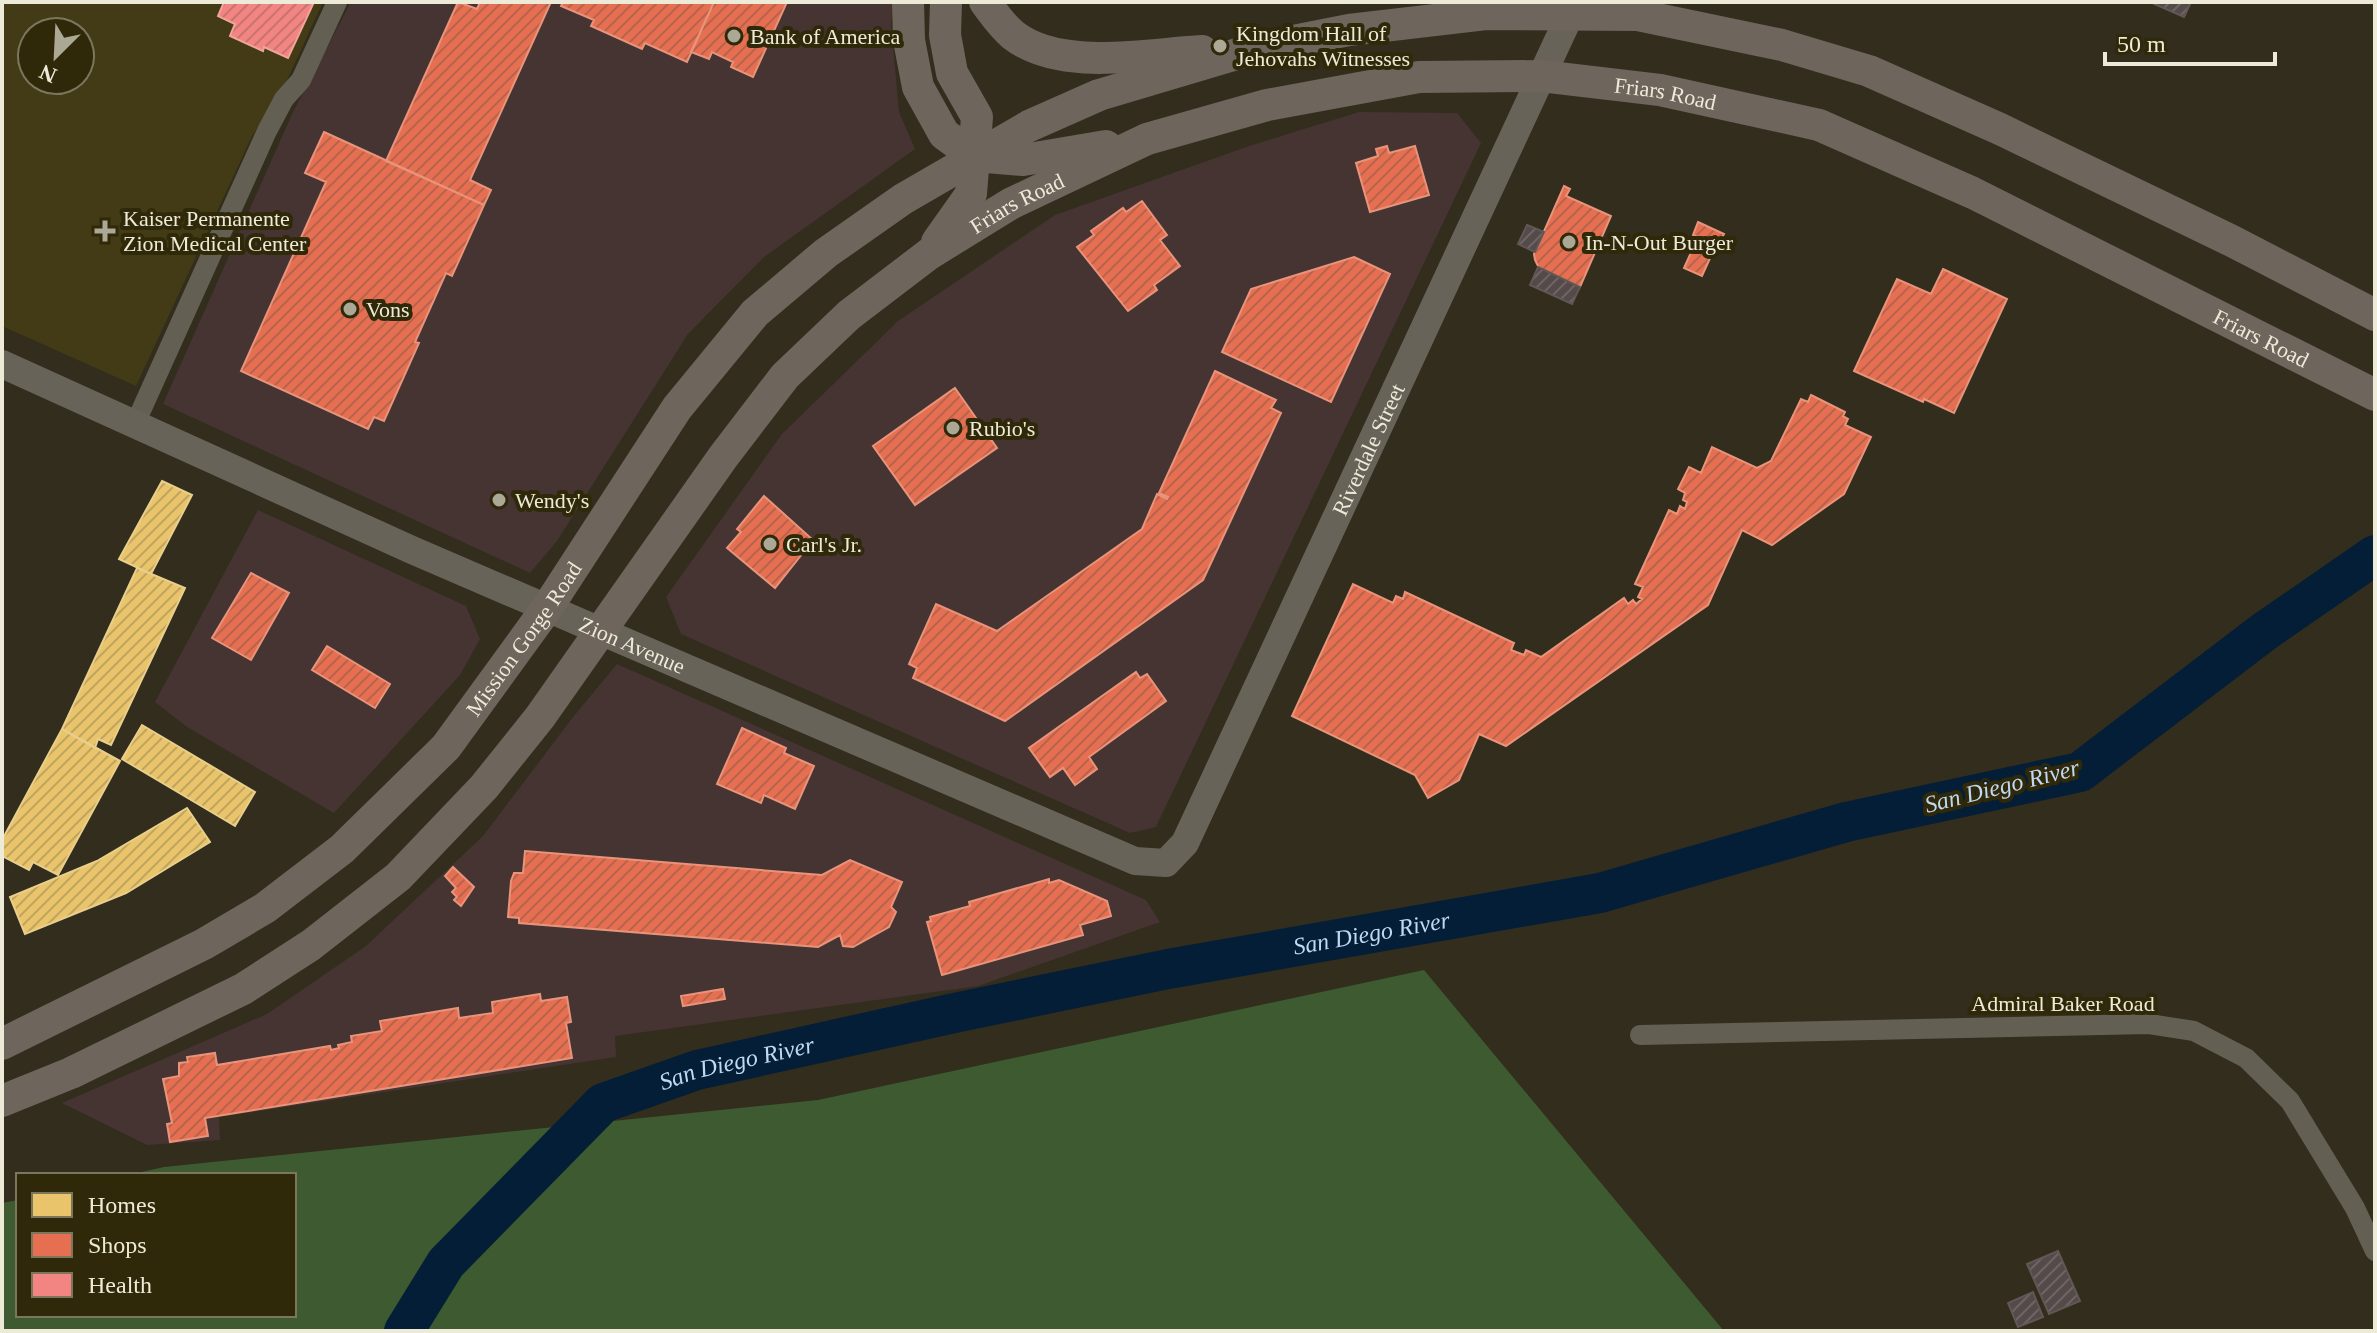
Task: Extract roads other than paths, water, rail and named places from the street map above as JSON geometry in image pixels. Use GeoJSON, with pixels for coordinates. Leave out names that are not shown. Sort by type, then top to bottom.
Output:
{"type":"FeatureCollection","features":[{"type":"Feature","properties":{"kind":"main road"},"geometry":{"type":"LineString","coordinates":[[908,2],[909,40],[918,87],[944,134],[974,156],[1023,160],[1147,139]]}},
{"type":"Feature","properties":{"kind":"main road"},"geometry":{"type":"LineString","coordinates":[[2,1101],[71,1073],[243,989],[311,945],[385,887],[427,848],[484,787],[540,717],[723,457],[785,376],[849,315],[929,254],[971,194],[977,117],[952,73],[945,35],[946,2]]}},
{"type":"Feature","properties":{"kind":"main road"},"geometry":{"type":"LineString","coordinates":[[985,2],[1013,35],[1028,45],[1061,56],[1096,58],[1257,48]]}},
{"type":"Feature","properties":{"kind":"main road"},"geometry":{"type":"LineString","coordinates":[[974,156],[1029,126],[1099,95],[1257,48],[1349,30],[1486,14],[1573,8],[1638,15],[1782,45],[1869,71],[2000,129],[2232,241],[2375,315]]}},
{"type":"Feature","properties":{"kind":"main road","name":"Friars Road"},"geometry":{"type":"LineString","coordinates":[[929,254],[1012,203],[1147,139],[1267,105],[1419,77],[1541,76],[1660,90],[1819,125],[1973,193],[2375,395]]}},
{"type":"Feature","properties":{"kind":"main road","name":"Mission Gorge Road"},"geometry":{"type":"LineString","coordinates":[[2,1044],[204,944],[265,908],[342,849],[387,808],[446,747],[547,608],[677,408],[755,313],[826,253],[903,199],[974,156]]}},
{"type":"Feature","properties":{"kind":"street"},"geometry":{"type":"LineString","coordinates":[[135,424],[267,131],[284,99],[301,80],[337,2]]}},
{"type":"Feature","properties":{"kind":"street","name":"Riverdale Street"},"geometry":{"type":"LineString","coordinates":[[1135,861],[1166,863],[1185,843],[1573,8]]}},
{"type":"Feature","properties":{"kind":"street","name":"Zion Avenue"},"geometry":{"type":"LineString","coordinates":[[2,364],[400,545],[1135,861]]}},
{"type":"Feature","properties":{"kind":"street","name":"Admiral Baker Road"},"geometry":{"type":"LineString","coordinates":[[1640,1035],[2149,1024],[2194,1031],[2246,1058],[2290,1101],[2355,1208],[2375,1251]]}},
{"type":"Feature","properties":{"kind":"waterway","name":"San Diego River"},"geometry":{"type":"LineString","coordinates":[[404,1331],[446,1263],[603,1103],[697,1070],[959,1012],[1168,969],[1600,893],[1846,822],[2080,772],[2265,631],[2375,555]]}},
{"type":"Feature","properties":{"kind":"place","name":"Bank of America"},"geometry":{"type":"Point","coordinates":[734,36]}},
{"type":"Feature","properties":{"kind":"place","name":"Kingdom Hall of Jehovahs Witnesses"},"geometry":{"type":"Point","coordinates":[1220,46]}},
{"type":"Feature","properties":{"kind":"place","name":"Kaiser Permanente Zion Medical Center"},"geometry":{"type":"Point","coordinates":[105,231]}},
{"type":"Feature","properties":{"kind":"place","name":"In-N-Out Burger"},"geometry":{"type":"Point","coordinates":[1569,242]}},
{"type":"Feature","properties":{"kind":"place","name":"Vons"},"geometry":{"type":"Point","coordinates":[350,309]}},
{"type":"Feature","properties":{"kind":"place","name":"Rubio's"},"geometry":{"type":"Point","coordinates":[953,428]}},
{"type":"Feature","properties":{"kind":"place","name":"Wendy's"},"geometry":{"type":"Point","coordinates":[499,500]}},
{"type":"Feature","properties":{"kind":"place","name":"Carl's Jr."},"geometry":{"type":"Point","coordinates":[770,544]}}]}
